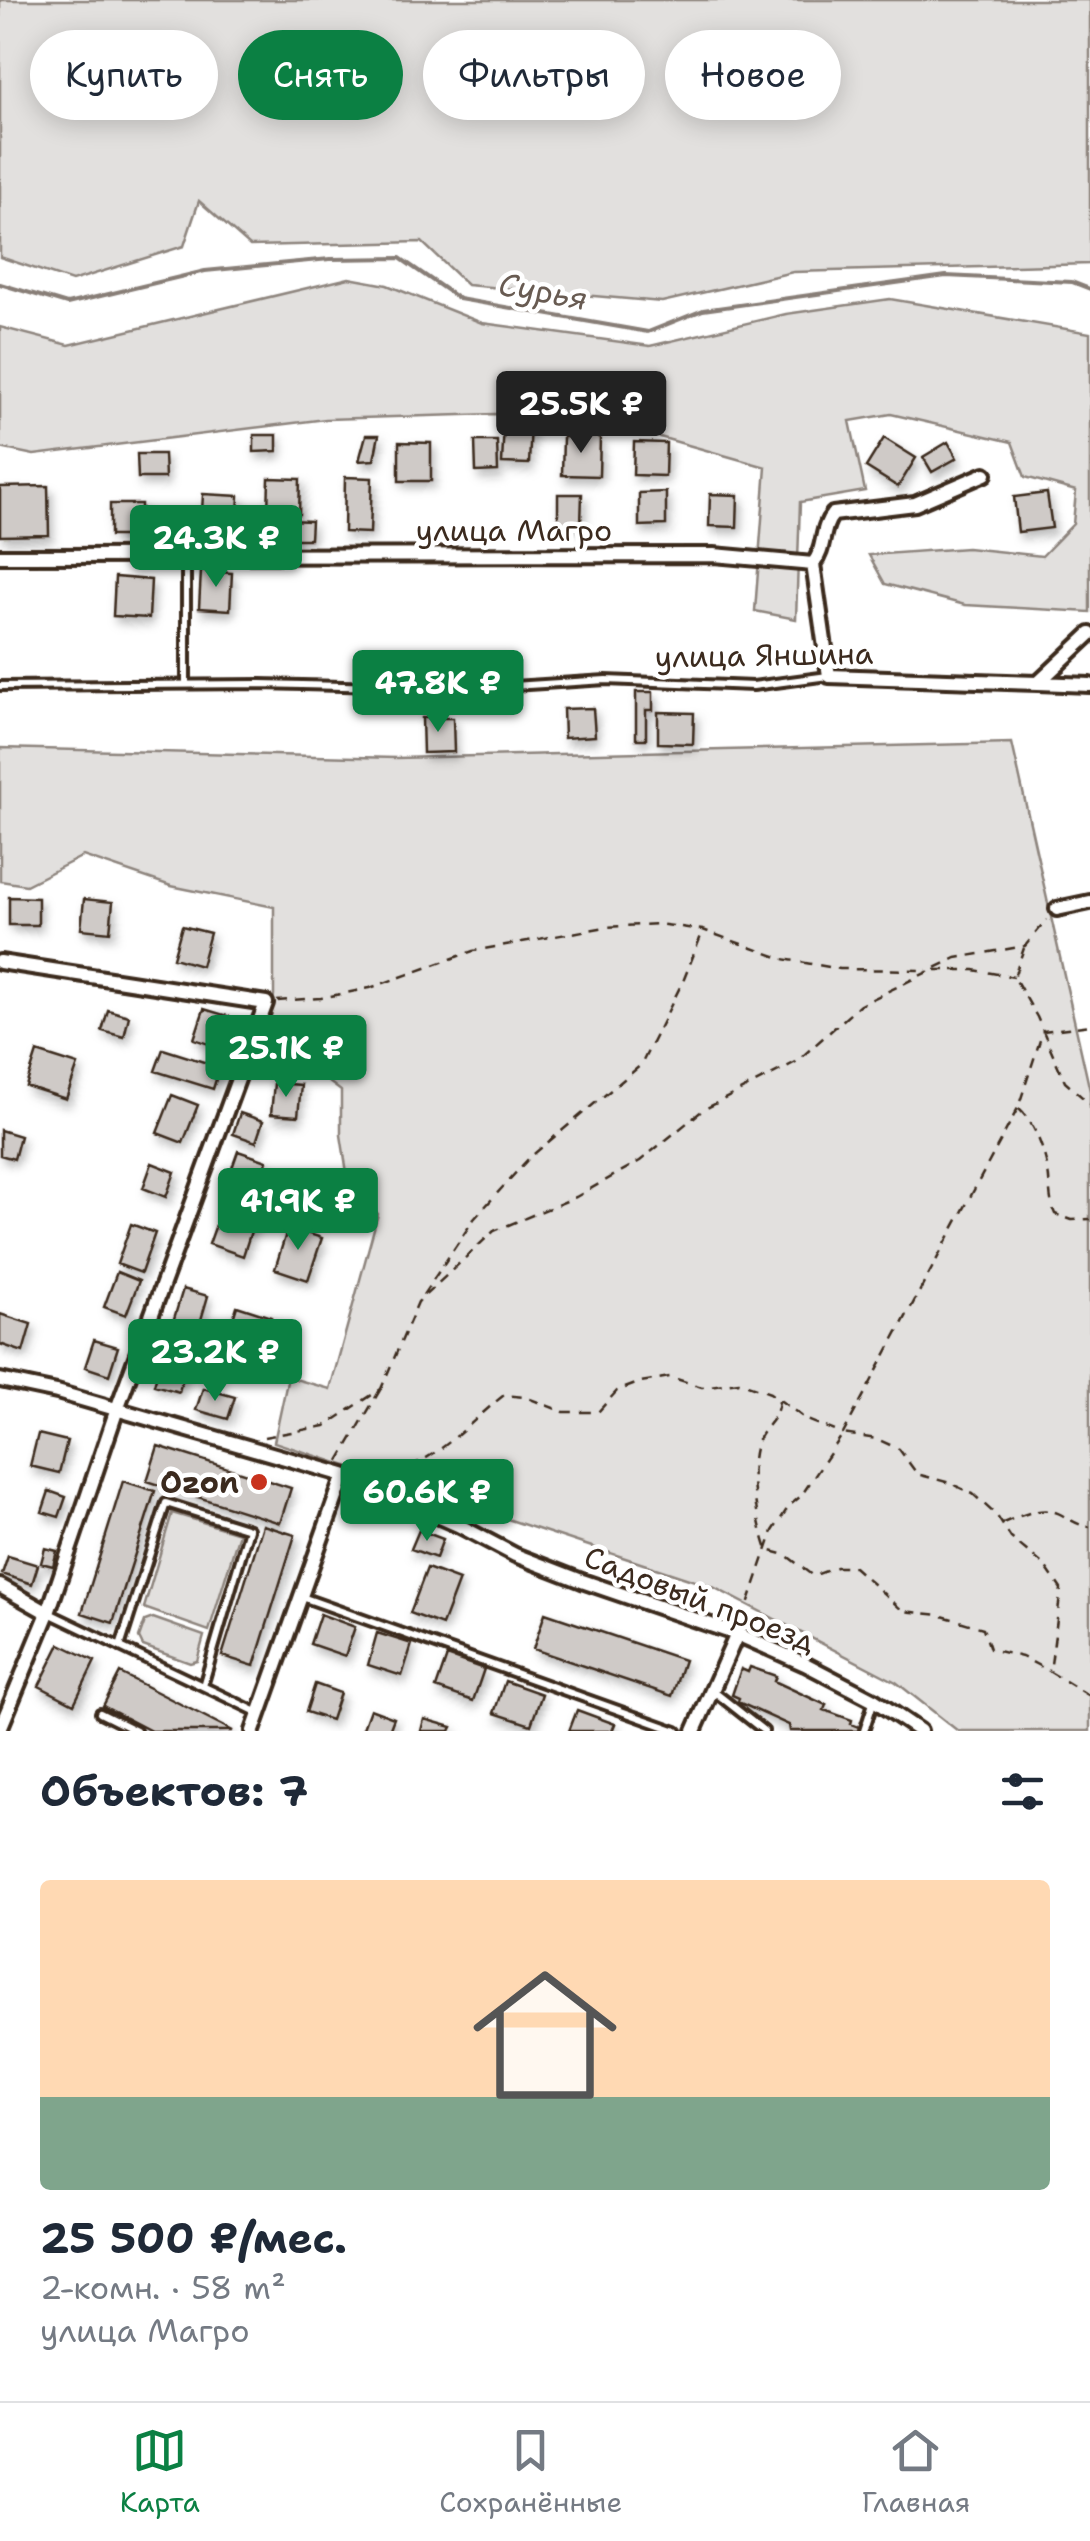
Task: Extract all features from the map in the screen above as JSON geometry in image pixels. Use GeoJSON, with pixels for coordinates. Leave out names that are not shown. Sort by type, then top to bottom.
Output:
{"type":"FeatureCollection","features":[{"type":"Feature","properties":{"kind":"street"},"geometry":{"type":"LineString","coordinates":[[829,676],[813,564],[822,553],[825,530],[833,514],[915,504],[985,474]]}},
{"type":"Feature","properties":{"kind":"street","name":"улица Магро"},"geometry":{"type":"LineString","coordinates":[[0,556],[714,555],[813,564]]}},
{"type":"Feature","properties":{"kind":"street"},"geometry":{"type":"LineString","coordinates":[[1038,682],[1090,634]]}},
{"type":"Feature","properties":{"kind":"street","name":"улица Яншина"},"geometry":{"type":"LineString","coordinates":[[829,676],[1090,686]]}},
{"type":"Feature","properties":{"kind":"street"},"geometry":{"type":"LineString","coordinates":[[1057,908],[1090,902]]}},
{"type":"Feature","properties":{"kind":"street"},"geometry":{"type":"LineString","coordinates":[[0,962],[266,1003],[117,1409],[48,1612],[0,1729]]}},
{"type":"Feature","properties":{"kind":"street","name":"Садовый проезд"},"geometry":{"type":"LineString","coordinates":[[0,1380],[339,1473],[458,1524],[515,1554],[738,1634],[806,1664],[874,1700],[920,1731]]}},
{"type":"Feature","properties":{"kind":"street"},"geometry":{"type":"LineString","coordinates":[[253,1731],[301,1597],[339,1473]]}},
{"type":"Feature","properties":{"kind":"street"},"geometry":{"type":"LineString","coordinates":[[0,1586],[48,1612]]}},
{"type":"Feature","properties":{"kind":"street"},"geometry":{"type":"LineString","coordinates":[[694,1731],[738,1634]]}},
{"type":"Feature","properties":{"kind":"lane"},"geometry":{"type":"LineString","coordinates":[[186,556],[186,684]]}},
{"type":"Feature","properties":{"kind":"lane","name":"улица Яншина"},"geometry":{"type":"LineString","coordinates":[[0,686],[186,684],[464,689],[606,680],[753,686],[829,676]]}},
{"type":"Feature","properties":{"kind":"lane"},"geometry":{"type":"LineString","coordinates":[[120,1647],[166,1503],[249,1529],[203,1686]]}},
{"type":"Feature","properties":{"kind":"lane"},"geometry":{"type":"LineString","coordinates":[[301,1597],[677,1731]]}},
{"type":"Feature","properties":{"kind":"lane"},"geometry":{"type":"LineString","coordinates":[[48,1612],[260,1713]]}},
{"type":"Feature","properties":{"kind":"lane"},"geometry":{"type":"LineString","coordinates":[[711,1690],[764,1731]]}},
{"type":"Feature","properties":{"kind":"lane"},"geometry":{"type":"LineString","coordinates":[[864,1731],[874,1700]]}},
{"type":"Feature","properties":{"kind":"lane"},"geometry":{"type":"LineString","coordinates":[[100,1713],[136,1731]]}},
{"type":"Feature","properties":{"kind":"path"},"geometry":{"type":"LineString","coordinates":[[1057,908],[1025,946],[1014,977],[1066,1082],[1090,1104]]}},
{"type":"Feature","properties":{"kind":"path"},"geometry":{"type":"LineString","coordinates":[[266,1003],[370,988],[473,951],[604,927],[658,924],[703,930],[783,959],[840,968],[974,970],[1014,977]]}},
{"type":"Feature","properties":{"kind":"path"},"geometry":{"type":"LineString","coordinates":[[339,1473],[418,1302],[474,1219],[529,1158],[640,1065],[684,979],[703,930]]}},
{"type":"Feature","properties":{"kind":"path"},"geometry":{"type":"LineString","coordinates":[[418,1302],[494,1231],[576,1197],[640,1160],[703,1110],[796,1062],[860,1005],[956,958],[1025,946]]}},
{"type":"Feature","properties":{"kind":"path"},"geometry":{"type":"LineString","coordinates":[[1044,1031],[1090,1025]]}},
{"type":"Feature","properties":{"kind":"path"},"geometry":{"type":"LineString","coordinates":[[738,1634],[773,1531],[789,1506],[802,1496],[843,1434],[1018,1108],[1044,1031]]}},
{"type":"Feature","properties":{"kind":"path"},"geometry":{"type":"LineString","coordinates":[[1018,1108],[1032,1121],[1048,1167],[1049,1200],[1054,1214],[1072,1220],[1090,1219]]}},
{"type":"Feature","properties":{"kind":"path"},"geometry":{"type":"LineString","coordinates":[[369,1473],[384,1473],[431,1456],[504,1395],[564,1412],[598,1412],[617,1391],[670,1378],[702,1387],[739,1382],[779,1399],[807,1420],[843,1434],[877,1439],[898,1450],[917,1474],[950,1482],[974,1494],[1011,1538],[1045,1566],[1061,1589],[1050,1672]]}},
{"type":"Feature","properties":{"kind":"path"},"geometry":{"type":"LineString","coordinates":[[233,1442],[325,1426],[381,1389]]}},
{"type":"Feature","properties":{"kind":"path"},"geometry":{"type":"LineString","coordinates":[[767,1550],[752,1498],[756,1484],[755,1454],[758,1440],[775,1420],[779,1399]]}},
{"type":"Feature","properties":{"kind":"path"},"geometry":{"type":"LineString","coordinates":[[1002,1523],[1050,1510],[1072,1523],[1090,1527]]}},
{"type":"Feature","properties":{"kind":"path"},"geometry":{"type":"LineString","coordinates":[[767,1550],[786,1555],[814,1576],[845,1565],[854,1568],[903,1611],[939,1615],[983,1628],[990,1649],[1022,1657],[1090,1696]]}},
{"type":"Feature","properties":{"kind":"shaded area"},"geometry":{"type":"Polygon","coordinates":[[[0,0],[1090,0],[1090,264],[793,272],[662,302],[467,285],[422,242],[250,246],[199,201],[184,246],[72,281],[0,257],[0,0]]]}},
{"type":"Feature","properties":{"kind":"shaded area"},"geometry":{"type":"Polygon","coordinates":[[[349,278],[387,285],[482,323],[650,346],[786,314],[890,299],[1090,333],[1090,612],[965,605],[885,584],[869,555],[967,548],[1042,556],[1073,524],[1076,491],[1025,477],[1012,442],[891,414],[850,421],[865,491],[800,502],[796,619],[755,611],[766,467],[656,436],[495,414],[326,419],[34,455],[0,448],[0,327],[69,345],[349,278]]]}},
{"type":"Feature","properties":{"kind":"shaded area"},"geometry":{"type":"Polygon","coordinates":[[[1012,743],[1090,1091],[1090,1731],[958,1731],[896,1682],[713,1587],[274,1442],[288,1377],[330,1389],[378,1214],[348,1179],[341,1135],[341,1091],[321,1076],[264,1063],[274,995],[274,907],[171,886],[83,856],[26,885],[0,881],[0,748],[396,758],[1012,743]]]}},
{"type":"Feature","properties":{"kind":"shaded area"},"geometry":{"type":"Polygon","coordinates":[[[172,1513],[239,1533],[209,1631],[144,1608],[172,1513]]]}},
{"type":"Feature","properties":{"kind":"shaded area"},"geometry":{"type":"Polygon","coordinates":[[[153,1618],[204,1636],[197,1661],[190,1663],[143,1646],[139,1638],[145,1621],[153,1618]]]}},
{"type":"Feature","properties":{"kind":"building"},"geometry":{"type":"Polygon","coordinates":[[[504,424],[531,425],[529,464],[502,463],[504,424]]]}},
{"type":"Feature","properties":{"kind":"building"},"geometry":{"type":"Polygon","coordinates":[[[254,435],[277,435],[277,451],[254,452],[254,435]]]}},
{"type":"Feature","properties":{"kind":"building"},"geometry":{"type":"Polygon","coordinates":[[[366,435],[379,435],[374,460],[359,461],[366,435]]]}},
{"type":"Feature","properties":{"kind":"building"},"geometry":{"type":"Polygon","coordinates":[[[563,437],[600,437],[599,476],[562,475],[563,437]]]}},
{"type":"Feature","properties":{"kind":"building"},"geometry":{"type":"Polygon","coordinates":[[[884,438],[916,458],[898,487],[866,467],[884,438]]]}},
{"type":"Feature","properties":{"kind":"building"},"geometry":{"type":"Polygon","coordinates":[[[475,441],[497,441],[498,471],[476,472],[475,441]]]}},
{"type":"Feature","properties":{"kind":"building"},"geometry":{"type":"Polygon","coordinates":[[[399,442],[431,443],[431,481],[399,481],[399,442]]]}},
{"type":"Feature","properties":{"kind":"building"},"geometry":{"type":"Polygon","coordinates":[[[634,442],[666,443],[665,476],[633,475],[634,442]]]}},
{"type":"Feature","properties":{"kind":"building"},"geometry":{"type":"Polygon","coordinates":[[[948,442],[957,458],[932,472],[923,457],[948,442]]]}},
{"type":"Feature","properties":{"kind":"building"},"geometry":{"type":"Polygon","coordinates":[[[137,454],[164,454],[165,478],[138,478],[137,454]]]}},
{"type":"Feature","properties":{"kind":"building"},"geometry":{"type":"Polygon","coordinates":[[[345,477],[372,478],[370,533],[344,532],[345,477]]]}},
{"type":"Feature","properties":{"kind":"building"},"geometry":{"type":"Polygon","coordinates":[[[269,478],[300,479],[299,514],[268,513],[269,478]]]}},
{"type":"Feature","properties":{"kind":"building"},"geometry":{"type":"Polygon","coordinates":[[[48,486],[49,535],[0,536],[0,487],[48,486]]]}},
{"type":"Feature","properties":{"kind":"building"},"geometry":{"type":"Polygon","coordinates":[[[666,492],[666,525],[639,526],[639,493],[666,492]]]}},
{"type":"Feature","properties":{"kind":"building"},"geometry":{"type":"Polygon","coordinates":[[[1047,493],[1052,528],[1018,532],[1014,497],[1047,493]]]}},
{"type":"Feature","properties":{"kind":"building"},"geometry":{"type":"Polygon","coordinates":[[[203,494],[239,496],[237,531],[201,529],[203,494]]]}},
{"type":"Feature","properties":{"kind":"building"},"geometry":{"type":"Polygon","coordinates":[[[558,494],[582,494],[581,524],[558,524],[558,494]]]}},
{"type":"Feature","properties":{"kind":"building"},"geometry":{"type":"Polygon","coordinates":[[[710,494],[738,495],[737,527],[709,526],[710,494]]]}},
{"type":"Feature","properties":{"kind":"building"},"geometry":{"type":"Polygon","coordinates":[[[110,504],[141,504],[141,536],[110,536],[110,504]]]}},
{"type":"Feature","properties":{"kind":"building"},"geometry":{"type":"Polygon","coordinates":[[[288,520],[311,521],[310,539],[288,539],[288,520]]]}},
{"type":"Feature","properties":{"kind":"building"},"geometry":{"type":"Polygon","coordinates":[[[201,571],[232,573],[230,610],[199,608],[201,571]]]}},
{"type":"Feature","properties":{"kind":"building"},"geometry":{"type":"Polygon","coordinates":[[[115,577],[151,580],[149,618],[113,616],[115,577]]]}},
{"type":"Feature","properties":{"kind":"building"},"geometry":{"type":"Polygon","coordinates":[[[636,692],[653,692],[653,710],[646,710],[646,739],[636,739],[636,692]]]}},
{"type":"Feature","properties":{"kind":"building"},"geometry":{"type":"Polygon","coordinates":[[[593,708],[595,736],[564,738],[563,709],[593,708]]]}},
{"type":"Feature","properties":{"kind":"building"},"geometry":{"type":"Polygon","coordinates":[[[658,712],[694,713],[693,744],[658,743],[658,712]]]}},
{"type":"Feature","properties":{"kind":"building"},"geometry":{"type":"Polygon","coordinates":[[[422,718],[453,718],[454,752],[423,753],[422,718]]]}},
{"type":"Feature","properties":{"kind":"building"},"geometry":{"type":"Polygon","coordinates":[[[9,897],[38,898],[38,925],[9,925],[9,897]]]}},
{"type":"Feature","properties":{"kind":"building"},"geometry":{"type":"Polygon","coordinates":[[[84,899],[113,902],[110,932],[81,929],[84,899]]]}},
{"type":"Feature","properties":{"kind":"building"},"geometry":{"type":"Polygon","coordinates":[[[182,926],[210,933],[201,966],[173,958],[182,926]]]}},
{"type":"Feature","properties":{"kind":"building"},"geometry":{"type":"Polygon","coordinates":[[[204,1009],[231,1017],[221,1048],[194,1039],[204,1009]]]}},
{"type":"Feature","properties":{"kind":"building"},"geometry":{"type":"Polygon","coordinates":[[[108,1010],[129,1016],[124,1037],[102,1031],[108,1010]]]}},
{"type":"Feature","properties":{"kind":"building"},"geometry":{"type":"Polygon","coordinates":[[[163,1049],[220,1067],[213,1089],[155,1071],[163,1049]]]}},
{"type":"Feature","properties":{"kind":"building"},"geometry":{"type":"Polygon","coordinates":[[[37,1052],[78,1065],[66,1099],[26,1086],[37,1052]]]}},
{"type":"Feature","properties":{"kind":"building"},"geometry":{"type":"Polygon","coordinates":[[[274,1083],[301,1085],[298,1116],[271,1114],[274,1083]]]}},
{"type":"Feature","properties":{"kind":"building"},"geometry":{"type":"Polygon","coordinates":[[[172,1095],[198,1105],[183,1143],[157,1133],[172,1095]]]}},
{"type":"Feature","properties":{"kind":"building"},"geometry":{"type":"Polygon","coordinates":[[[240,1113],[263,1121],[256,1142],[233,1134],[240,1113]]]}},
{"type":"Feature","properties":{"kind":"building"},"geometry":{"type":"Polygon","coordinates":[[[0,1130],[20,1136],[14,1159],[0,1155],[0,1130]]]}},
{"type":"Feature","properties":{"kind":"building"},"geometry":{"type":"Polygon","coordinates":[[[238,1151],[267,1161],[255,1195],[226,1185],[238,1151]]]}},
{"type":"Feature","properties":{"kind":"building"},"geometry":{"type":"Polygon","coordinates":[[[152,1163],[175,1172],[166,1197],[143,1188],[152,1163]]]}},
{"type":"Feature","properties":{"kind":"building"},"geometry":{"type":"Polygon","coordinates":[[[223,1205],[256,1216],[243,1256],[209,1244],[223,1205]]]}},
{"type":"Feature","properties":{"kind":"building"},"geometry":{"type":"Polygon","coordinates":[[[131,1224],[155,1233],[141,1273],[117,1264],[131,1224]]]}},
{"type":"Feature","properties":{"kind":"building"},"geometry":{"type":"Polygon","coordinates":[[[288,1227],[322,1238],[308,1280],[275,1269],[288,1227]]]}},
{"type":"Feature","properties":{"kind":"building"},"geometry":{"type":"Polygon","coordinates":[[[117,1272],[139,1281],[126,1315],[104,1307],[117,1272]]]}},
{"type":"Feature","properties":{"kind":"building"},"geometry":{"type":"Polygon","coordinates":[[[183,1289],[208,1296],[198,1330],[173,1322],[183,1289]]]}},
{"type":"Feature","properties":{"kind":"building"},"geometry":{"type":"Polygon","coordinates":[[[237,1306],[271,1317],[259,1356],[225,1345],[237,1306]]]}},
{"type":"Feature","properties":{"kind":"building"},"geometry":{"type":"Polygon","coordinates":[[[0,1314],[31,1324],[23,1352],[0,1344],[0,1314]]]}},
{"type":"Feature","properties":{"kind":"building"},"geometry":{"type":"Polygon","coordinates":[[[94,1340],[118,1347],[109,1375],[85,1367],[94,1340]]]}},
{"type":"Feature","properties":{"kind":"building"},"geometry":{"type":"Polygon","coordinates":[[[164,1350],[188,1357],[179,1392],[154,1385],[164,1350]]]}},
{"type":"Feature","properties":{"kind":"building"},"geometry":{"type":"Polygon","coordinates":[[[203,1388],[235,1397],[228,1419],[196,1410],[203,1388]]]}},
{"type":"Feature","properties":{"kind":"building"},"geometry":{"type":"Polygon","coordinates":[[[38,1434],[67,1441],[59,1473],[30,1466],[38,1434]]]}},
{"type":"Feature","properties":{"kind":"building"},"geometry":{"type":"Polygon","coordinates":[[[158,1446],[291,1488],[280,1523],[147,1481],[158,1446]]]}},
{"type":"Feature","properties":{"kind":"building"},"geometry":{"type":"Polygon","coordinates":[[[123,1481],[155,1491],[113,1623],[82,1613],[123,1481]]]}},
{"type":"Feature","properties":{"kind":"building"},"geometry":{"type":"Polygon","coordinates":[[[49,1491],[66,1497],[59,1517],[42,1512],[49,1491]]]}},
{"type":"Feature","properties":{"kind":"building"},"geometry":{"type":"Polygon","coordinates":[[[263,1525],[295,1535],[254,1666],[222,1656],[263,1525]]]}},
{"type":"Feature","properties":{"kind":"building"},"geometry":{"type":"Polygon","coordinates":[[[419,1530],[443,1539],[436,1558],[411,1549],[419,1530]]]}},
{"type":"Feature","properties":{"kind":"building"},"geometry":{"type":"Polygon","coordinates":[[[45,1548],[57,1551],[53,1566],[41,1563],[45,1548]]]}},
{"type":"Feature","properties":{"kind":"building"},"geometry":{"type":"Polygon","coordinates":[[[8,1556],[38,1565],[32,1584],[2,1574],[8,1556]]]}},
{"type":"Feature","properties":{"kind":"building"},"geometry":{"type":"Polygon","coordinates":[[[427,1568],[459,1580],[442,1625],[410,1613],[427,1568]]]}},
{"type":"Feature","properties":{"kind":"building"},"geometry":{"type":"Polygon","coordinates":[[[545,1613],[684,1660],[672,1696],[533,1649],[545,1613]]]}},
{"type":"Feature","properties":{"kind":"building"},"geometry":{"type":"Polygon","coordinates":[[[320,1614],[355,1627],[345,1656],[310,1644],[320,1614]]]}},
{"type":"Feature","properties":{"kind":"building"},"geometry":{"type":"Polygon","coordinates":[[[377,1633],[412,1644],[402,1676],[368,1665],[377,1633]]]}},
{"type":"Feature","properties":{"kind":"building"},"geometry":{"type":"Polygon","coordinates":[[[60,1644],[95,1661],[74,1704],[39,1686],[60,1644]]]}},
{"type":"Feature","properties":{"kind":"building"},"geometry":{"type":"Polygon","coordinates":[[[447,1656],[484,1669],[473,1701],[436,1688],[447,1656]]]}},
{"type":"Feature","properties":{"kind":"building"},"geometry":{"type":"Polygon","coordinates":[[[750,1667],[776,1676],[774,1681],[826,1705],[824,1710],[852,1720],[858,1731],[790,1731],[789,1725],[738,1702],[739,1698],[732,1695],[741,1669],[748,1672],[750,1667]]]}},
{"type":"Feature","properties":{"kind":"building"},"geometry":{"type":"Polygon","coordinates":[[[120,1673],[233,1731],[151,1731],[103,1706],[120,1673]]]}},
{"type":"Feature","properties":{"kind":"building"},"geometry":{"type":"Polygon","coordinates":[[[505,1681],[542,1694],[531,1725],[494,1713],[505,1681]]]}},
{"type":"Feature","properties":{"kind":"building"},"geometry":{"type":"Polygon","coordinates":[[[315,1684],[340,1693],[331,1720],[306,1712],[315,1684]]]}},
{"type":"Feature","properties":{"kind":"building"},"geometry":{"type":"Polygon","coordinates":[[[370,1709],[394,1718],[389,1731],[362,1731],[370,1709]]]}},
{"type":"Feature","properties":{"kind":"building"},"geometry":{"type":"Polygon","coordinates":[[[577,1710],[615,1724],[612,1731],[569,1731],[577,1710]]]}},
{"type":"Feature","properties":{"kind":"building"},"geometry":{"type":"Polygon","coordinates":[[[424,1719],[452,1727],[450,1731],[421,1731],[424,1719]]]}},
{"type":"Feature","properties":{"kind":"waterway","name":"Сурья"},"geometry":{"type":"LineString","coordinates":[[0,284],[67,304],[205,271],[330,259],[400,258],[459,299],[648,332],[703,310],[946,276],[1072,282],[1090,289]]}},
{"type":"Feature","properties":{"kind":"place","name":"Ozon"},"geometry":{"type":"Point","coordinates":[259,1482]}}]}
